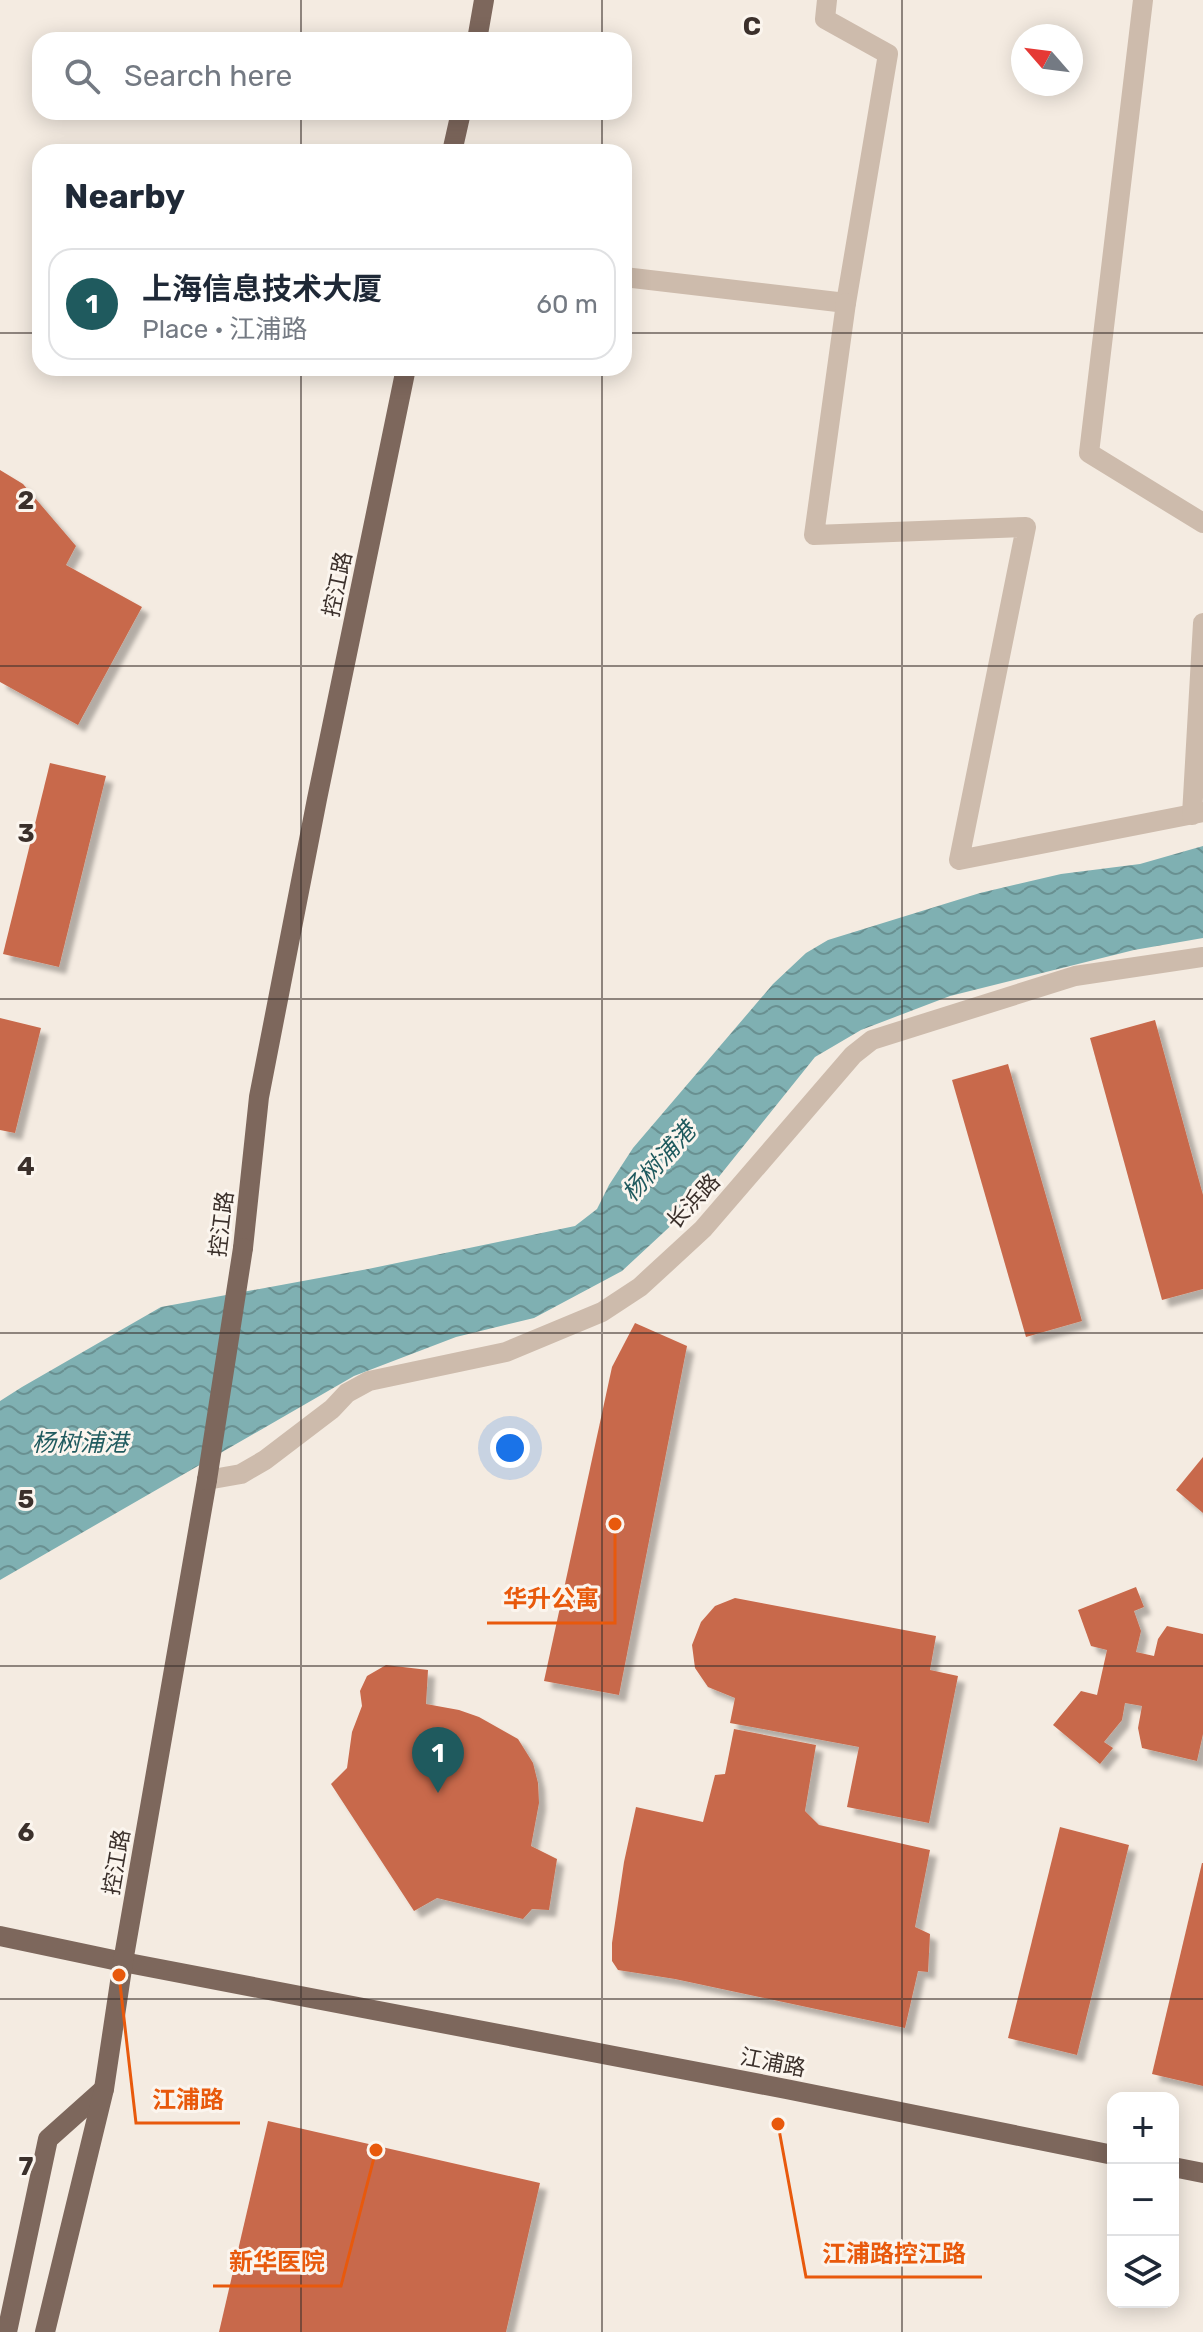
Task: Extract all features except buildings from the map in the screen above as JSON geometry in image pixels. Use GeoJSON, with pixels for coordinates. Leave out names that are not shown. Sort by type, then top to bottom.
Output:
{"type":"FeatureCollection","features":[{"type":"Feature","properties":{"kind":"main road"},"geometry":{"type":"LineString","coordinates":[[478,32],[484,0]]}},
{"type":"Feature","properties":{"kind":"main road"},"geometry":{"type":"LineString","coordinates":[[454,144],[459,120]]}},
{"type":"Feature","properties":{"kind":"main road","name":"控江路"},"geometry":{"type":"LineString","coordinates":[[45,2332],[104,2089],[123,1962],[207,1480],[243,1248],[259,1097],[404,376]]}},
{"type":"Feature","properties":{"kind":"main road","name":"江浦路"},"geometry":{"type":"LineString","coordinates":[[0,1936],[1107,2154]]}},
{"type":"Feature","properties":{"kind":"main road"},"geometry":{"type":"LineString","coordinates":[[7,2332],[48,2139],[104,2089]]}},
{"type":"Feature","properties":{"kind":"main road"},"geometry":{"type":"LineString","coordinates":[[1179,2168],[1203,2173]]}},
{"type":"Feature","properties":{"kind":"street"},"geometry":{"type":"LineString","coordinates":[[827,0],[825,19],[888,54],[846,303],[814,535],[1026,527],[959,860],[1197,814],[1203,623]]}},
{"type":"Feature","properties":{"kind":"street"},"geometry":{"type":"LineString","coordinates":[[1143,0],[1089,453],[1203,523]]}},
{"type":"Feature","properties":{"kind":"street"},"geometry":{"type":"LineString","coordinates":[[632,278],[846,303]]}},
{"type":"Feature","properties":{"kind":"street","name":"长浜路"},"geometry":{"type":"LineString","coordinates":[[207,1480],[241,1474],[265,1460],[332,1409],[347,1393],[369,1381],[506,1352],[602,1312],[640,1287],[703,1229],[853,1055],[872,1040],[1075,976],[1203,957]]}},
{"type":"Feature","properties":{"kind":"water","name":"杨树浦港"},"geometry":{"type":"Polygon","coordinates":[[[1203,846],[1203,938],[1134,950],[950,996],[861,1030],[815,1057],[705,1194],[622,1271],[534,1318],[456,1337],[354,1376],[0,1580],[0,1401],[22,1387],[161,1307],[368,1269],[575,1226],[597,1209],[633,1148],[773,984],[806,953],[828,940],[980,893],[1061,874],[1140,864],[1203,846]]]}},
{"type":"Feature","properties":{"kind":"place","name":"华升公寓"},"geometry":{"type":"Point","coordinates":[615,1524]}},
{"type":"Feature","properties":{"kind":"place","name":"上海信息技术大厦"},"geometry":{"type":"Point","coordinates":[438,1793]}},
{"type":"Feature","properties":{"kind":"place","name":"江浦路"},"geometry":{"type":"Point","coordinates":[119,1975]}},
{"type":"Feature","properties":{"kind":"place","name":"江浦路控江路"},"geometry":{"type":"Point","coordinates":[778,2124]}},
{"type":"Feature","properties":{"kind":"place","name":"新华医院"},"geometry":{"type":"Point","coordinates":[376,2150]}}]}
